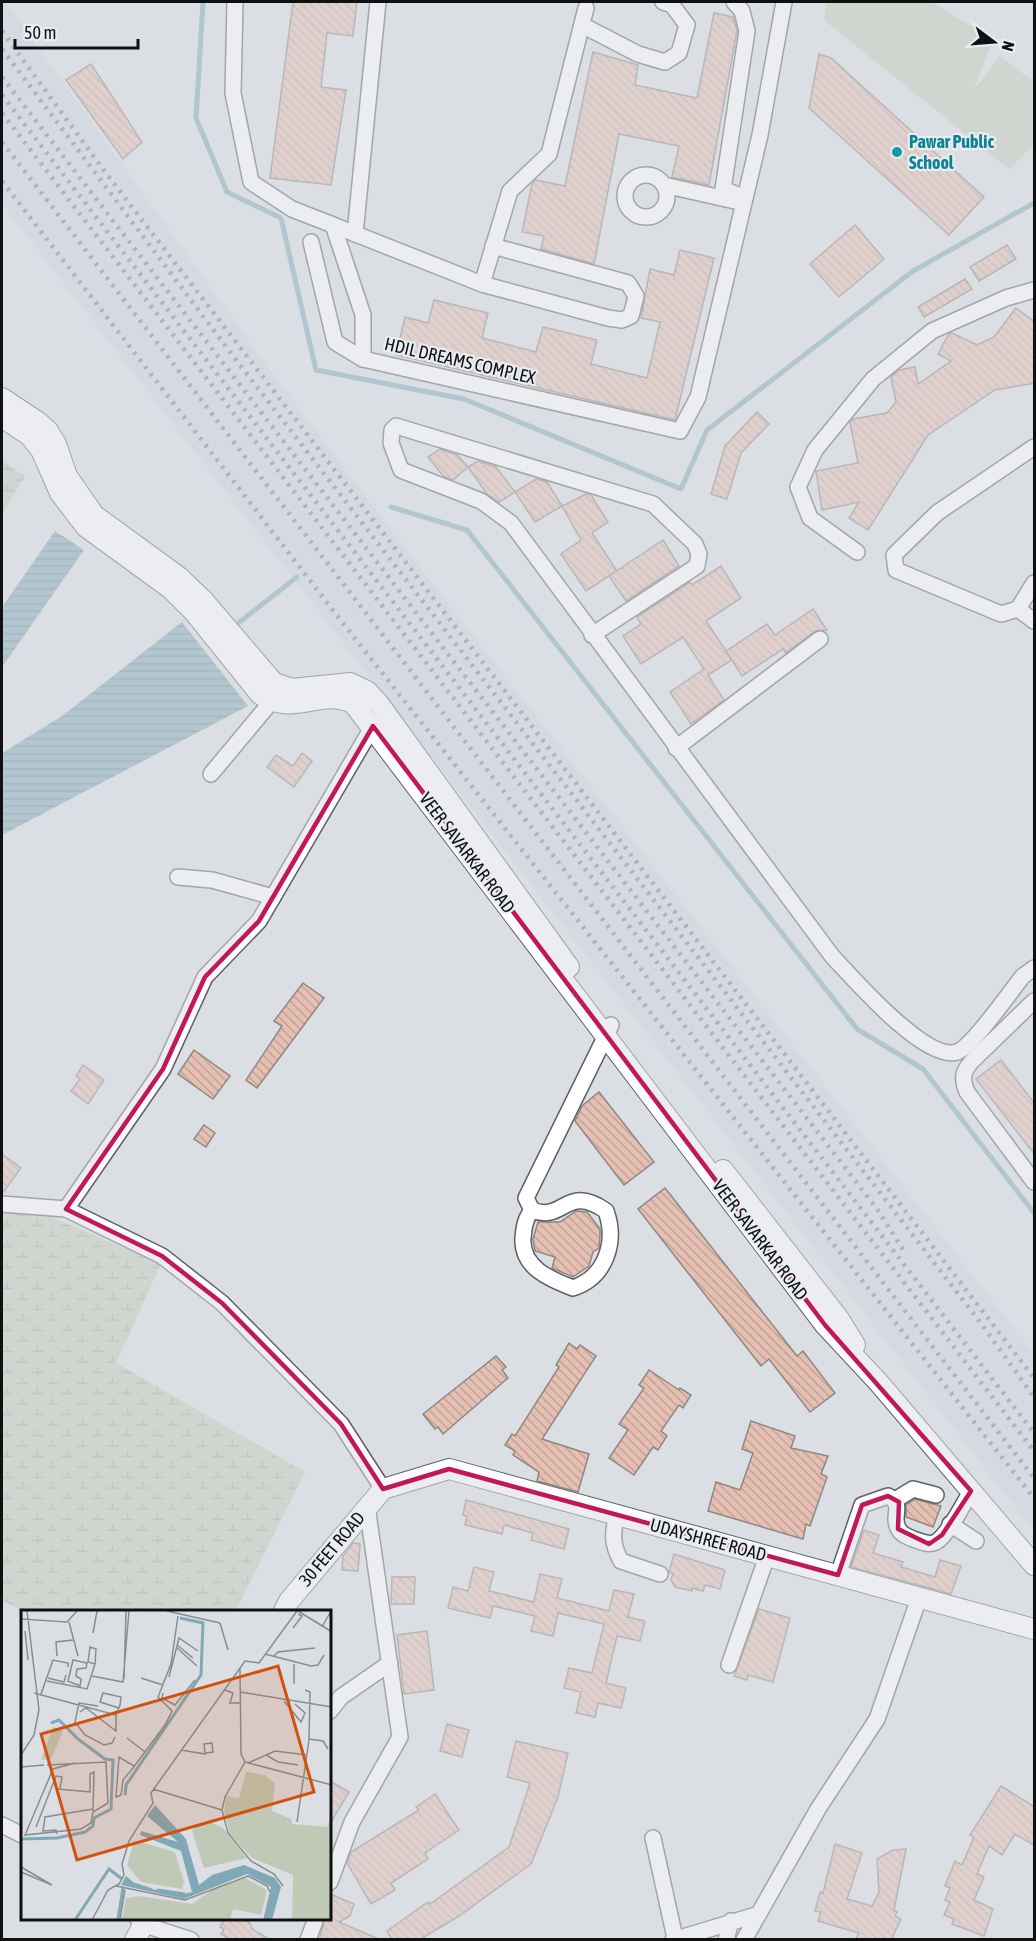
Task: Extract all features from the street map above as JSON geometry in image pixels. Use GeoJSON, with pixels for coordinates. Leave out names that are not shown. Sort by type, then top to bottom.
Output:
{"type":"FeatureCollection","features":[{"type":"Feature","properties":{"kind":"street"},"geometry":{"type":"LineString","coordinates":[[236,2],[233,93],[251,182],[292,209],[482,284],[615,319],[622,320],[631,316],[636,296],[628,283],[493,246]]}},
{"type":"Feature","properties":{"kind":"street"},"geometry":{"type":"LineString","coordinates":[[355,234],[378,2]]}},
{"type":"Feature","properties":{"kind":"street"},"geometry":{"type":"LineString","coordinates":[[582,25],[638,54],[665,62],[679,53],[687,25],[672,5],[663,2]]}},
{"type":"Feature","properties":{"kind":"street"},"geometry":{"type":"LineString","coordinates":[[734,2],[742,11],[747,31],[723,189],[744,200]]}},
{"type":"Feature","properties":{"kind":"street","name":"HDIL DREAMS COMPLEX"},"geometry":{"type":"LineString","coordinates":[[333,225],[363,315],[363,359],[680,431],[698,397],[760,135],[760,122],[784,2]]}},
{"type":"Feature","properties":{"kind":"street"},"geometry":{"type":"LineString","coordinates":[[482,284],[510,191],[549,154],[586,8]]}},
{"type":"Feature","properties":{"kind":"street"},"geometry":{"type":"LineString","coordinates":[[664,185],[744,200]]}},
{"type":"Feature","properties":{"kind":"street"},"geometry":{"type":"LineString","coordinates":[[311,242],[335,342],[363,359]]}},
{"type":"Feature","properties":{"kind":"street"},"geometry":{"type":"LineString","coordinates":[[857,552],[810,518],[798,487],[815,450],[873,379],[932,331],[1006,298],[1035,290]]}},
{"type":"Feature","properties":{"kind":"street"},"geometry":{"type":"LineString","coordinates":[[2,398],[48,431],[67,476],[94,515],[162,564],[199,606],[268,693],[211,774]]}},
{"type":"Feature","properties":{"kind":"street"},"geometry":{"type":"LineString","coordinates":[[2,417],[30,436],[41,450],[60,493],[86,527],[171,589],[199,606]]}},
{"type":"Feature","properties":{"kind":"street"},"geometry":{"type":"LineString","coordinates":[[592,634],[697,566],[699,554],[695,544],[653,504],[396,426],[392,430],[391,444],[401,470],[482,501],[511,523],[592,634],[832,956],[874,1002],[925,1043],[938,1050],[956,1052],[969,1044],[1023,976],[1035,968]]}},
{"type":"Feature","properties":{"kind":"street"},"geometry":{"type":"LineString","coordinates":[[1035,447],[937,513],[894,555],[896,570],[1001,614],[1018,609],[1035,583]]}},
{"type":"Feature","properties":{"kind":"street"},"geometry":{"type":"LineString","coordinates":[[1018,609],[1035,621]]}},
{"type":"Feature","properties":{"kind":"street"},"geometry":{"type":"LineString","coordinates":[[676,747],[820,639]]}},
{"type":"Feature","properties":{"kind":"street","name":"VEER SAVARKAR ROAD"},"geometry":{"type":"LineString","coordinates":[[268,693],[350,683],[367,691],[380,704],[608,1031]]}},
{"type":"Feature","properties":{"kind":"street","name":"VEER SAVARKAR ROAD"},"geometry":{"type":"LineString","coordinates":[[268,693],[303,704],[338,696],[353,703],[608,1031],[839,1319],[879,1383],[1035,1564]]}},
{"type":"Feature","properties":{"kind":"street"},"geometry":{"type":"LineString","coordinates":[[66,1209],[163,1069],[205,977],[259,921],[373,726]]}},
{"type":"Feature","properties":{"kind":"street"},"geometry":{"type":"LineString","coordinates":[[178,877],[212,880],[273,897]]}},
{"type":"Feature","properties":{"kind":"street"},"geometry":{"type":"LineString","coordinates":[[1035,1001],[968,1065],[964,1070],[962,1080],[967,1092],[1035,1182]]}},
{"type":"Feature","properties":{"kind":"street"},"geometry":{"type":"LineString","coordinates":[[532,1210],[526,1198],[529,1189],[608,1031]]}},
{"type":"Feature","properties":{"kind":"street"},"geometry":{"type":"LineString","coordinates":[[576,1199],[584,1199],[606,1211],[612,1234],[610,1248],[593,1279],[573,1288],[536,1270],[522,1250],[526,1218],[532,1210],[549,1214],[576,1199]]}},
{"type":"Feature","properties":{"kind":"street"},"geometry":{"type":"LineString","coordinates":[[2,1204],[66,1209],[162,1256],[222,1303],[341,1424],[382,1489]]}},
{"type":"Feature","properties":{"kind":"street","name":"UDAYSHREE ROAD"},"geometry":{"type":"LineString","coordinates":[[382,1489],[449,1469],[1035,1629]]}},
{"type":"Feature","properties":{"kind":"street","name":"30 FEET ROAD"},"geometry":{"type":"LineString","coordinates":[[284,1610],[289,1601],[382,1489]]}},
{"type":"Feature","properties":{"kind":"street"},"geometry":{"type":"LineString","coordinates":[[895,1500],[913,1489],[936,1495]]}},
{"type":"Feature","properties":{"kind":"street"},"geometry":{"type":"LineString","coordinates":[[838,1575],[862,1504],[888,1496],[895,1500],[898,1506],[896,1522],[904,1535],[929,1544],[936,1542],[971,1491]]}},
{"type":"Feature","properties":{"kind":"street"},"geometry":{"type":"LineString","coordinates":[[332,1877],[352,1822],[400,1737],[367,1506]]}},
{"type":"Feature","properties":{"kind":"street"},"geometry":{"type":"LineString","coordinates":[[617,1515],[613,1528],[613,1547],[621,1561],[660,1574]]}},
{"type":"Feature","properties":{"kind":"street"},"geometry":{"type":"LineString","coordinates":[[950,1524],[976,1541]]}},
{"type":"Feature","properties":{"kind":"street"},"geometry":{"type":"LineString","coordinates":[[729,1665],[767,1556]]}},
{"type":"Feature","properties":{"kind":"street"},"geometry":{"type":"LineString","coordinates":[[744,1940],[756,1915],[818,1809],[877,1719],[920,1598]]}},
{"type":"Feature","properties":{"kind":"street"},"geometry":{"type":"LineString","coordinates":[[332,1708],[341,1697],[390,1663]]}},
{"type":"Feature","properties":{"kind":"street"},"geometry":{"type":"LineString","coordinates":[[2,1825],[21,1834]]}},
{"type":"Feature","properties":{"kind":"street"},"geometry":{"type":"LineString","coordinates":[[653,1838],[674,1939],[756,1915]]}},
{"type":"Feature","properties":{"kind":"street"},"geometry":{"type":"LineString","coordinates":[[308,1940],[315,1920]]}},
{"type":"Feature","properties":{"kind":"street"},"geometry":{"type":"LineString","coordinates":[[726,1940],[731,1921]]}},
{"type":"Feature","properties":{"kind":"street"},"geometry":{"type":"LineString","coordinates":[[141,1925],[191,1940]]}},
{"type":"Feature","properties":{"kind":"highlighted area"},"geometry":{"type":"Polygon","coordinates":[[[373,726],[825,1325],[971,1491],[942,1535],[929,1544],[898,1529],[899,1502],[888,1496],[862,1505],[838,1575],[449,1469],[383,1489],[341,1424],[222,1303],[162,1256],[66,1209],[163,1069],[205,977],[259,921],[373,726]]]}},
{"type":"Feature","properties":{"kind":"shaded area"},"geometry":{"type":"Polygon","coordinates":[[[2,2],[5,2],[272,373],[411,556],[1034,1354],[1034,1531],[2,204],[2,2]]]}},
{"type":"Feature","properties":{"kind":"green space"},"geometry":{"type":"Polygon","coordinates":[[[827,2],[932,2],[993,40],[973,91],[1000,56],[1034,82],[1034,144],[1009,169],[824,20],[827,2]]]}},
{"type":"Feature","properties":{"kind":"green space"},"geometry":{"type":"Polygon","coordinates":[[[2,461],[25,476],[2,514],[2,461]]]}},
{"type":"Feature","properties":{"kind":"green space"},"geometry":{"type":"Polygon","coordinates":[[[2,1212],[52,1217],[161,1264],[116,1363],[305,1472],[237,1608],[217,1610],[23,1610],[2,1601],[2,1212]]]}},
{"type":"Feature","properties":{"kind":"water"},"geometry":{"type":"Polygon","coordinates":[[[55,531],[84,550],[2,667],[2,607],[55,531]]]}},
{"type":"Feature","properties":{"kind":"water"},"geometry":{"type":"Polygon","coordinates":[[[182,622],[248,706],[2,835],[2,753],[62,716],[182,622]]]}},
{"type":"Feature","properties":{"kind":"building"},"geometry":{"type":"Polygon","coordinates":[[[293,2],[357,2],[353,36],[327,33],[321,87],[346,90],[331,185],[270,178],[293,2]]]}},
{"type":"Feature","properties":{"kind":"building"},"geometry":{"type":"Polygon","coordinates":[[[714,13],[733,17],[737,31],[709,185],[672,177],[679,146],[619,134],[594,264],[541,249],[544,236],[522,232],[532,184],[536,180],[565,186],[593,52],[638,65],[635,85],[697,98],[714,13]]]}},
{"type":"Feature","properties":{"kind":"building","name":"Pawar Public School"},"geometry":{"type":"Polygon","coordinates":[[[819,54],[831,58],[984,197],[949,235],[809,108],[819,54]]]}},
{"type":"Feature","properties":{"kind":"building"},"geometry":{"type":"Polygon","coordinates":[[[91,64],[142,142],[123,159],[66,80],[91,64]]]}},
{"type":"Feature","properties":{"kind":"building"},"geometry":{"type":"Polygon","coordinates":[[[855,225],[884,259],[839,297],[810,264],[855,225]]]}},
{"type":"Feature","properties":{"kind":"building"},"geometry":{"type":"Polygon","coordinates":[[[1007,245],[1016,259],[979,281],[970,267],[1007,245]]]}},
{"type":"Feature","properties":{"kind":"building"},"geometry":{"type":"Polygon","coordinates":[[[680,250],[714,258],[675,420],[396,355],[405,317],[428,323],[434,300],[488,313],[482,338],[536,352],[543,327],[597,340],[591,364],[647,378],[660,322],[641,318],[650,269],[674,275],[680,250]]]}},
{"type":"Feature","properties":{"kind":"building"},"geometry":{"type":"Polygon","coordinates":[[[965,279],[972,289],[924,317],[918,307],[965,279]]]}},
{"type":"Feature","properties":{"kind":"building"},"geometry":{"type":"Polygon","coordinates":[[[1016,308],[1035,322],[1035,383],[995,390],[928,435],[868,530],[849,518],[859,502],[822,510],[816,471],[858,463],[850,422],[853,419],[887,413],[896,402],[891,377],[899,370],[915,367],[918,384],[951,361],[938,354],[948,335],[952,333],[977,345],[994,337],[1016,308]]]}},
{"type":"Feature","properties":{"kind":"building"},"geometry":{"type":"Polygon","coordinates":[[[757,412],[769,424],[741,453],[727,499],[711,494],[725,446],[757,412]]]}},
{"type":"Feature","properties":{"kind":"building"},"geometry":{"type":"Polygon","coordinates":[[[440,449],[457,455],[468,467],[453,480],[443,476],[428,457],[440,449]]]}},
{"type":"Feature","properties":{"kind":"building"},"geometry":{"type":"Polygon","coordinates":[[[478,461],[496,467],[515,492],[499,502],[487,494],[468,467],[478,461]]]}},
{"type":"Feature","properties":{"kind":"building"},"geometry":{"type":"Polygon","coordinates":[[[536,479],[547,482],[562,506],[535,522],[515,492],[536,479]]]}},
{"type":"Feature","properties":{"kind":"building"},"geometry":{"type":"Polygon","coordinates":[[[586,494],[591,495],[608,522],[592,533],[617,571],[586,591],[561,554],[581,540],[562,506],[586,494]]]}},
{"type":"Feature","properties":{"kind":"building"},"geometry":{"type":"Polygon","coordinates":[[[663,540],[679,566],[626,601],[609,576],[663,540]]]}},
{"type":"Feature","properties":{"kind":"building"},"geometry":{"type":"Polygon","coordinates":[[[721,566],[741,598],[706,621],[732,660],[708,675],[724,700],[691,724],[670,692],[704,669],[683,637],[641,664],[623,636],[641,624],[637,617],[690,582],[692,585],[721,566]]]}},
{"type":"Feature","properties":{"kind":"building"},"geometry":{"type":"Polygon","coordinates":[[[813,609],[827,630],[815,631],[786,653],[783,649],[742,676],[726,651],[767,624],[775,635],[813,609]]]}},
{"type":"Feature","properties":{"kind":"building"},"geometry":{"type":"Polygon","coordinates":[[[302,753],[312,761],[294,787],[267,767],[276,755],[293,766],[302,753]]]}},
{"type":"Feature","properties":{"kind":"building"},"geometry":{"type":"Polygon","coordinates":[[[303,983],[324,998],[257,1088],[246,1080],[282,1026],[274,1021],[303,983]]]}},
{"type":"Feature","properties":{"kind":"building"},"geometry":{"type":"Polygon","coordinates":[[[194,1050],[230,1076],[213,1099],[178,1074],[194,1050]]]}},
{"type":"Feature","properties":{"kind":"building"},"geometry":{"type":"Polygon","coordinates":[[[1001,1060],[1035,1104],[1035,1155],[976,1079],[1001,1060]]]}},
{"type":"Feature","properties":{"kind":"building"},"geometry":{"type":"Polygon","coordinates":[[[83,1065],[104,1080],[88,1104],[71,1091],[80,1079],[76,1076],[83,1065]]]}},
{"type":"Feature","properties":{"kind":"building"},"geometry":{"type":"Polygon","coordinates":[[[599,1092],[654,1162],[624,1185],[575,1121],[582,1106],[599,1092]]]}},
{"type":"Feature","properties":{"kind":"building"},"geometry":{"type":"Polygon","coordinates":[[[204,1125],[215,1133],[206,1147],[194,1139],[204,1125]]]}},
{"type":"Feature","properties":{"kind":"building"},"geometry":{"type":"Polygon","coordinates":[[[2,1154],[21,1168],[2,1194],[2,1154]]]}},
{"type":"Feature","properties":{"kind":"building"},"geometry":{"type":"Polygon","coordinates":[[[665,1188],[797,1356],[803,1351],[835,1393],[810,1412],[769,1359],[761,1366],[638,1209],[665,1188]]]}},
{"type":"Feature","properties":{"kind":"building"},"geometry":{"type":"Polygon","coordinates":[[[576,1211],[587,1212],[600,1229],[600,1235],[599,1248],[593,1252],[589,1266],[573,1277],[552,1268],[555,1257],[535,1251],[533,1239],[538,1222],[560,1222],[576,1211]]]}},
{"type":"Feature","properties":{"kind":"building"},"geometry":{"type":"Polygon","coordinates":[[[569,1343],[577,1349],[580,1345],[596,1356],[542,1439],[589,1454],[578,1492],[537,1481],[539,1472],[513,1455],[515,1451],[505,1445],[512,1434],[515,1436],[559,1367],[556,1365],[569,1343]]]}},
{"type":"Feature","properties":{"kind":"building"},"geometry":{"type":"Polygon","coordinates":[[[496,1356],[506,1367],[502,1370],[508,1378],[443,1434],[438,1427],[435,1429],[423,1414],[496,1356]]]}},
{"type":"Feature","properties":{"kind":"building"},"geometry":{"type":"Polygon","coordinates":[[[649,1370],[679,1390],[680,1388],[691,1395],[683,1408],[679,1405],[661,1431],[667,1436],[658,1450],[653,1447],[634,1475],[609,1458],[628,1430],[619,1424],[644,1388],[639,1385],[649,1370]]]}},
{"type":"Feature","properties":{"kind":"building"},"geometry":{"type":"Polygon","coordinates":[[[751,1421],[795,1436],[791,1448],[828,1456],[821,1474],[827,1477],[810,1526],[806,1524],[803,1539],[708,1511],[716,1482],[740,1490],[753,1453],[742,1449],[751,1421]]]}},
{"type":"Feature","properties":{"kind":"building"},"geometry":{"type":"Polygon","coordinates":[[[915,1499],[941,1506],[933,1527],[906,1517],[906,1505],[915,1499]]]}},
{"type":"Feature","properties":{"kind":"building"},"geometry":{"type":"Polygon","coordinates":[[[466,1500],[569,1529],[564,1549],[531,1540],[533,1533],[504,1525],[502,1534],[465,1525],[467,1516],[463,1515],[466,1500]]]}},
{"type":"Feature","properties":{"kind":"building"},"geometry":{"type":"Polygon","coordinates":[[[864,1530],[879,1535],[873,1553],[903,1562],[901,1567],[935,1577],[940,1560],[961,1566],[951,1594],[851,1567],[864,1530]]]}},
{"type":"Feature","properties":{"kind":"building"},"geometry":{"type":"Polygon","coordinates":[[[353,1543],[360,1544],[358,1571],[342,1570],[343,1556],[353,1543]]]}},
{"type":"Feature","properties":{"kind":"building"},"geometry":{"type":"Polygon","coordinates":[[[674,1554],[725,1570],[720,1589],[705,1585],[703,1591],[675,1587],[671,1580],[673,1574],[669,1572],[674,1554]]]}},
{"type":"Feature","properties":{"kind":"building"},"geometry":{"type":"Polygon","coordinates":[[[474,1567],[494,1572],[489,1591],[534,1602],[540,1574],[562,1579],[557,1598],[609,1611],[614,1590],[634,1594],[628,1617],[645,1621],[640,1641],[617,1636],[606,1683],[626,1688],[621,1708],[598,1703],[595,1717],[576,1713],[581,1692],[564,1688],[569,1668],[592,1673],[604,1624],[558,1613],[553,1636],[531,1631],[535,1616],[493,1606],[490,1618],[448,1608],[453,1587],[468,1591],[474,1567]]]}},
{"type":"Feature","properties":{"kind":"building"},"geometry":{"type":"Polygon","coordinates":[[[392,1577],[415,1577],[414,1604],[391,1604],[392,1577]]]}},
{"type":"Feature","properties":{"kind":"building"},"geometry":{"type":"Polygon","coordinates":[[[759,1609],[790,1618],[773,1682],[748,1675],[747,1680],[734,1676],[759,1609]]]}},
{"type":"Feature","properties":{"kind":"building"},"geometry":{"type":"Polygon","coordinates":[[[427,1631],[434,1690],[404,1694],[397,1635],[427,1631]]]}},
{"type":"Feature","properties":{"kind":"building"},"geometry":{"type":"Polygon","coordinates":[[[447,1724],[469,1730],[462,1757],[440,1751],[447,1724]]]}},
{"type":"Feature","properties":{"kind":"building"},"geometry":{"type":"Polygon","coordinates":[[[516,1741],[568,1753],[558,1797],[531,1864],[459,1916],[419,1940],[392,1940],[387,1931],[428,1902],[430,1904],[509,1847],[530,1783],[507,1777],[516,1741]]]}},
{"type":"Feature","properties":{"kind":"building"},"geometry":{"type":"Polygon","coordinates":[[[332,1782],[349,1792],[332,1821],[332,1782]]]}},
{"type":"Feature","properties":{"kind":"building"},"geometry":{"type":"Polygon","coordinates":[[[1001,1786],[1035,1807],[1035,1846],[1015,1834],[1002,1855],[989,1846],[977,1874],[984,1877],[974,1900],[993,1909],[984,1936],[952,1924],[954,1919],[944,1915],[950,1902],[945,1900],[950,1888],[945,1886],[955,1861],[962,1865],[974,1837],[970,1835],[1001,1786]]]}},
{"type":"Feature","properties":{"kind":"building"},"geometry":{"type":"Polygon","coordinates":[[[435,1794],[459,1830],[425,1853],[428,1859],[391,1883],[395,1890],[371,1904],[347,1863],[351,1852],[419,1810],[416,1807],[435,1794]]]}},
{"type":"Feature","properties":{"kind":"building"},"geometry":{"type":"Polygon","coordinates":[[[835,1844],[862,1853],[847,1899],[872,1906],[879,1892],[877,1859],[893,1850],[906,1849],[894,1910],[897,1912],[895,1916],[901,1919],[891,1940],[855,1940],[859,1933],[818,1921],[821,1912],[815,1911],[820,1892],[823,1893],[835,1844]]]}},
{"type":"Feature","properties":{"kind":"building"},"geometry":{"type":"Polygon","coordinates":[[[332,1895],[354,1904],[350,1916],[339,1922],[381,1940],[319,1940],[324,1920],[332,1920],[332,1895]]]}},
{"type":"Feature","properties":{"kind":"building"},"geometry":{"type":"Polygon","coordinates":[[[224,1920],[245,1920],[250,1923],[252,1929],[271,1940],[231,1940],[221,1934],[224,1929],[220,1927],[224,1920]]]}},
{"type":"Feature","properties":{"kind":"waterway"},"geometry":{"type":"LineString","coordinates":[[203,2],[196,118],[227,192],[281,218],[316,370],[464,399],[681,489],[707,430],[913,271],[1034,203]]}},
{"type":"Feature","properties":{"kind":"waterway"},"geometry":{"type":"LineString","coordinates":[[391,507],[467,530],[857,1029],[923,1069],[1034,1213]]}},
{"type":"Feature","properties":{"kind":"waterway"},"geometry":{"type":"LineString","coordinates":[[232,628],[297,577]]}},
{"type":"Feature","properties":{"kind":"railway"},"geometry":{"type":"LineString","coordinates":[[2,31],[102,168],[1034,1378]]}},
{"type":"Feature","properties":{"kind":"railway"},"geometry":{"type":"LineString","coordinates":[[2,49],[230,352],[980,1322],[1034,1397]]}},
{"type":"Feature","properties":{"kind":"railway"},"geometry":{"type":"LineString","coordinates":[[2,77],[877,1209],[906,1254]]}},
{"type":"Feature","properties":{"kind":"railway"},"geometry":{"type":"LineString","coordinates":[[2,95],[1034,1433]]}},
{"type":"Feature","properties":{"kind":"railway"},"geometry":{"type":"LineString","coordinates":[[2,113],[1034,1451]]}},
{"type":"Feature","properties":{"kind":"railway"},"geometry":{"type":"LineString","coordinates":[[2,142],[1034,1478]]}},
{"type":"Feature","properties":{"kind":"railway"},"geometry":{"type":"LineString","coordinates":[[2,181],[342,622],[1034,1498]]}},
{"type":"Feature","properties":{"kind":"place","name":"Pawar Public School"},"geometry":{"type":"Point","coordinates":[897,152]}}]}
